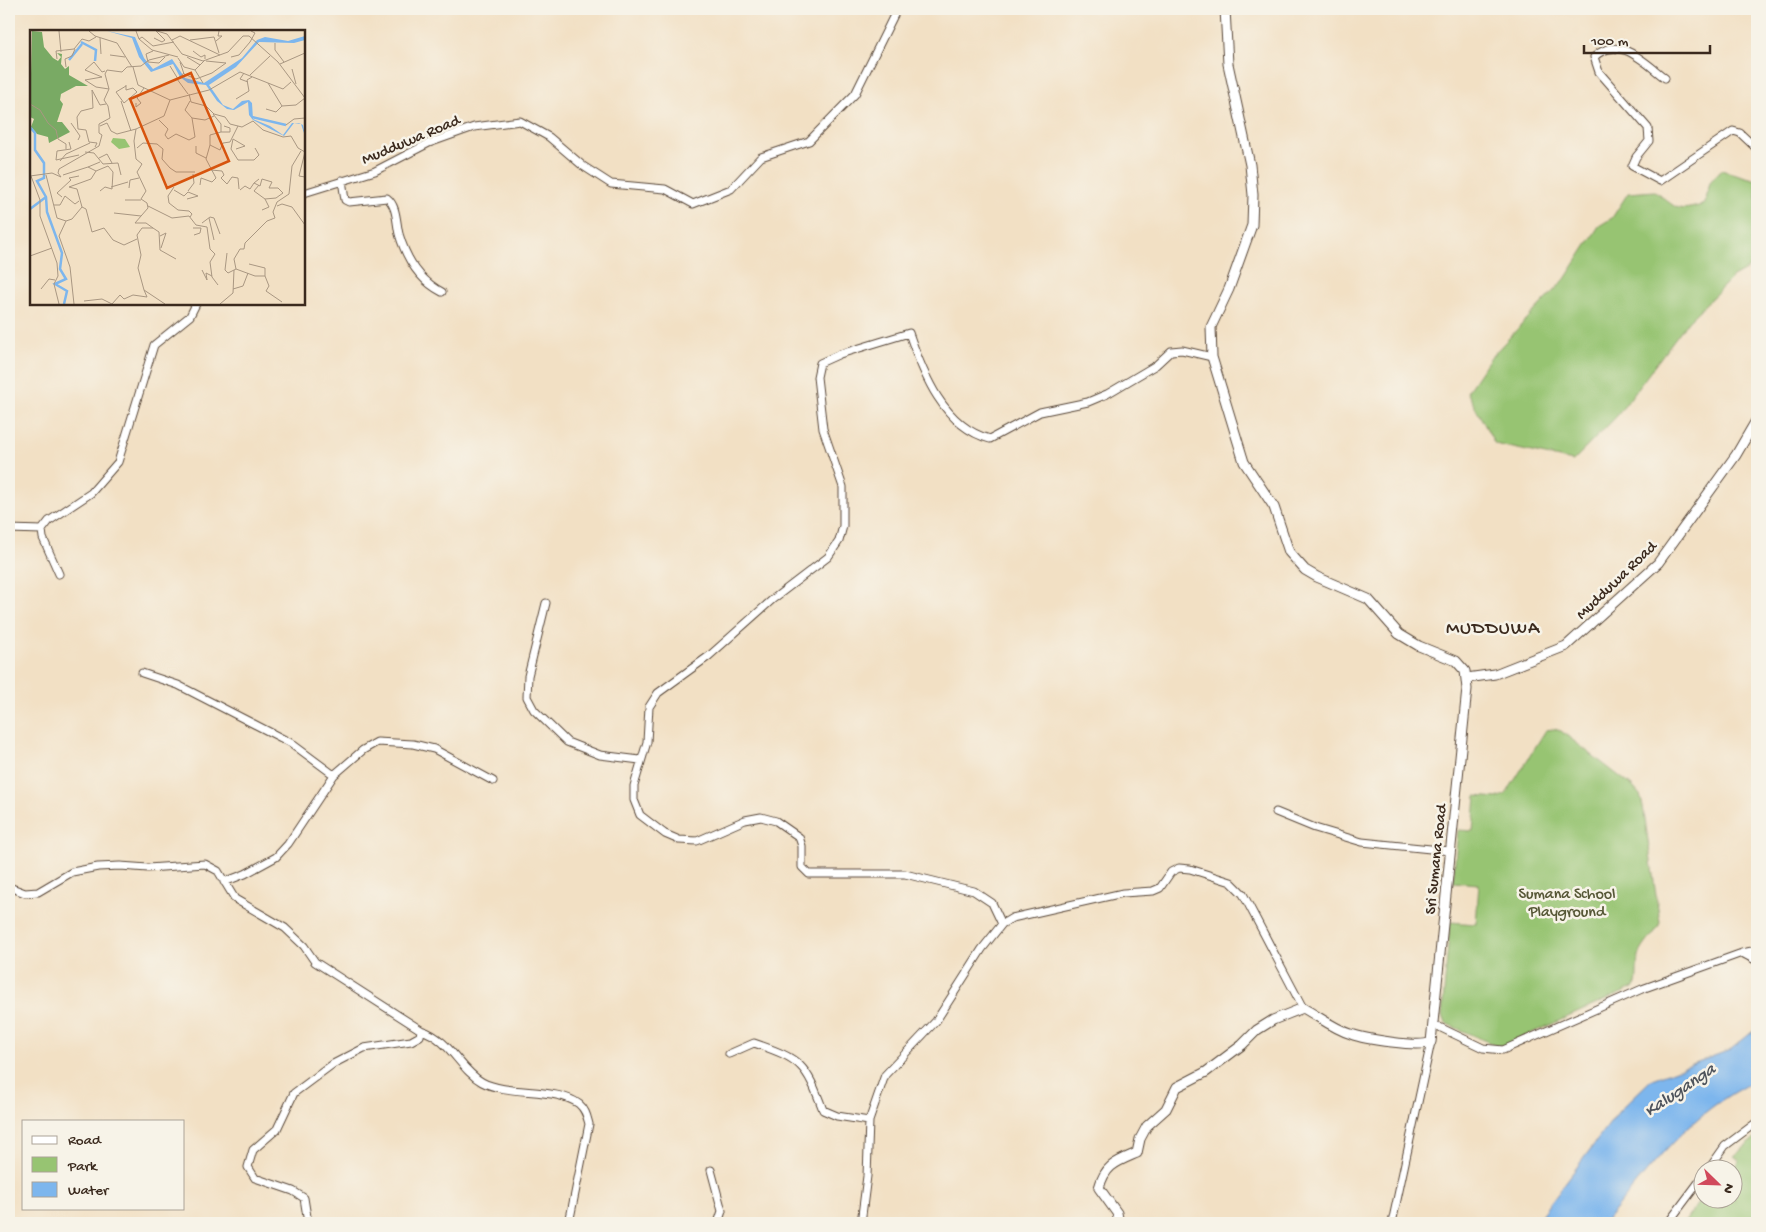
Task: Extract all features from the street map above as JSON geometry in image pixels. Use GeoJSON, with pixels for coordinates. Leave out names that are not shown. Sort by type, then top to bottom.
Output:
{"type":"FeatureCollection","features":[{"type":"Feature","properties":{"kind":"street","name":"Mudduwa Road"},"geometry":{"type":"LineString","coordinates":[[305,193],[375,171],[429,143],[474,127],[520,121],[549,137],[583,166],[611,184],[665,189],[692,204],[731,189],[740,182],[761,157],[809,141],[855,94],[897,9]]}},
{"type":"Feature","properties":{"kind":"street"},"geometry":{"type":"LineString","coordinates":[[1225,9],[1228,64],[1250,166],[1254,194],[1252,225],[1229,289],[1211,327],[1212,357],[1244,462],[1274,507],[1289,552],[1306,570],[1317,577],[1368,599],[1398,634],[1418,646],[1456,661],[1465,671],[1467,678]]}},
{"type":"Feature","properties":{"kind":"street"},"geometry":{"type":"LineString","coordinates":[[1665,78],[1625,48],[1602,49],[1594,57],[1599,72],[1648,128],[1649,141],[1636,157],[1632,166],[1660,181],[1734,131],[1740,133],[1757,149]]}},
{"type":"Feature","properties":{"kind":"street"},"geometry":{"type":"LineString","coordinates":[[342,180],[345,200],[349,202],[387,198],[392,203],[400,236],[414,270],[432,287],[442,292]]}},
{"type":"Feature","properties":{"kind":"street"},"geometry":{"type":"LineString","coordinates":[[59,574],[43,538],[42,530],[49,521],[92,493],[118,462],[154,345],[190,316],[196,305]]}},
{"type":"Feature","properties":{"kind":"street"},"geometry":{"type":"LineString","coordinates":[[1002,924],[992,903],[974,891],[905,874],[808,874],[802,867],[802,846],[799,837],[776,821],[761,817],[745,820],[697,841],[679,840],[666,834],[640,815],[634,800],[634,786],[640,760],[647,742],[649,707],[658,693],[709,656],[773,599],[828,557],[840,542],[843,526],[843,487],[823,428],[817,377],[820,363],[840,354],[909,333],[922,371],[942,402],[966,429],[975,435],[990,439],[1040,412],[1088,402],[1107,394],[1156,364],[1171,351],[1182,350],[1212,357]]}},
{"type":"Feature","properties":{"kind":"street","name":"Mudduwa Road"},"geometry":{"type":"LineString","coordinates":[[1467,678],[1495,674],[1566,646],[1658,563],[1736,454],[1757,418]]}},
{"type":"Feature","properties":{"kind":"street"},"geometry":{"type":"LineString","coordinates":[[9,529],[42,530]]}},
{"type":"Feature","properties":{"kind":"street"},"geometry":{"type":"LineString","coordinates":[[546,603],[528,676],[527,697],[534,710],[567,742],[600,755],[640,760]]}},
{"type":"Feature","properties":{"kind":"street"},"geometry":{"type":"LineString","coordinates":[[142,673],[178,685],[291,743],[334,775]]}},
{"type":"Feature","properties":{"kind":"street","name":"Sri Sumana Road"},"geometry":{"type":"LineString","coordinates":[[1431,1042],[1467,678]]}},
{"type":"Feature","properties":{"kind":"street"},"geometry":{"type":"LineString","coordinates":[[224,882],[245,874],[276,857],[288,844],[334,775],[363,750],[377,742],[413,744],[434,749],[493,781]]}},
{"type":"Feature","properties":{"kind":"street"},"geometry":{"type":"LineString","coordinates":[[1276,812],[1315,828],[1362,842],[1450,851]]}},
{"type":"Feature","properties":{"kind":"street"},"geometry":{"type":"LineString","coordinates":[[9,887],[25,893],[38,892],[72,872],[120,866],[148,868],[205,864],[218,871],[235,900],[285,928],[304,946],[315,962],[422,1030],[429,1032],[446,1045],[481,1081],[495,1087],[566,1098],[579,1104],[586,1112],[589,1124],[569,1223]]}},
{"type":"Feature","properties":{"kind":"street"},"geometry":{"type":"LineString","coordinates":[[861,1223],[867,1176],[869,1121],[885,1075],[936,1020],[982,949],[1002,924],[1012,918],[1123,893],[1154,891],[1160,888],[1171,872],[1179,868],[1190,869],[1231,882],[1243,894],[1303,1008],[1351,1034],[1412,1045],[1431,1042]]}},
{"type":"Feature","properties":{"kind":"street"},"geometry":{"type":"LineString","coordinates":[[1433,1024],[1483,1048],[1503,1050],[1642,989],[1742,952],[1757,950]]}},
{"type":"Feature","properties":{"kind":"street"},"geometry":{"type":"LineString","coordinates":[[1742,952],[1757,962]]}},
{"type":"Feature","properties":{"kind":"street"},"geometry":{"type":"LineString","coordinates":[[1119,1223],[1117,1214],[1099,1188],[1102,1175],[1111,1165],[1137,1153],[1140,1139],[1147,1126],[1166,1109],[1177,1087],[1206,1072],[1242,1045],[1257,1030],[1273,1020],[1303,1008]]}},
{"type":"Feature","properties":{"kind":"street"},"geometry":{"type":"LineString","coordinates":[[308,1223],[304,1198],[294,1191],[255,1178],[248,1167],[253,1150],[277,1129],[294,1092],[333,1064],[364,1048],[411,1041],[420,1036],[422,1030]]}},
{"type":"Feature","properties":{"kind":"street"},"geometry":{"type":"LineString","coordinates":[[729,1054],[754,1042],[784,1053],[805,1069],[812,1078],[824,1110],[837,1116],[869,1121]]}},
{"type":"Feature","properties":{"kind":"street"},"geometry":{"type":"LineString","coordinates":[[1392,1223],[1431,1042]]}},
{"type":"Feature","properties":{"kind":"street"},"geometry":{"type":"LineString","coordinates":[[1715,1160],[1725,1146],[1757,1122]]}},
{"type":"Feature","properties":{"kind":"street"},"geometry":{"type":"LineString","coordinates":[[711,1170],[722,1210],[718,1223]]}},
{"type":"Feature","properties":{"kind":"street"},"geometry":{"type":"LineString","coordinates":[[1668,1223],[1694,1188]]}},
{"type":"Feature","properties":{"kind":"green space"},"geometry":{"type":"Polygon","coordinates":[[[1721,170],[1757,180],[1757,264],[1733,277],[1688,321],[1617,416],[1573,461],[1495,444],[1467,392],[1490,358],[1565,279],[1599,226],[1612,218],[1628,193],[1655,191],[1678,208],[1695,207],[1705,204],[1710,182],[1721,170]]]}},
{"type":"Feature","properties":{"kind":"green space","name":"Sumana School Playground"},"geometry":{"type":"Polygon","coordinates":[[[1554,729],[1561,731],[1632,786],[1640,795],[1660,923],[1639,956],[1635,987],[1505,1045],[1497,1046],[1445,1023],[1442,1016],[1450,922],[1476,924],[1479,884],[1453,882],[1458,830],[1473,831],[1476,796],[1497,798],[1506,794],[1546,730],[1554,729]]]}},
{"type":"Feature","properties":{"kind":"green space"},"geometry":{"type":"Polygon","coordinates":[[[1757,1137],[1757,1223],[1684,1223],[1694,1209],[1744,1210],[1744,1160],[1739,1160],[1734,1156],[1757,1137]]]}},
{"type":"Feature","properties":{"kind":"water","name":"Kaluganga"},"geometry":{"type":"Polygon","coordinates":[[[1757,1028],[1757,1080],[1711,1108],[1691,1125],[1655,1162],[1604,1223],[1535,1223],[1619,1111],[1652,1079],[1730,1050],[1757,1028]]]}},
{"type":"Feature","properties":{"kind":"district","name":"MUDDUWA"},"geometry":{"type":"Point","coordinates":[1493,626]}}]}
